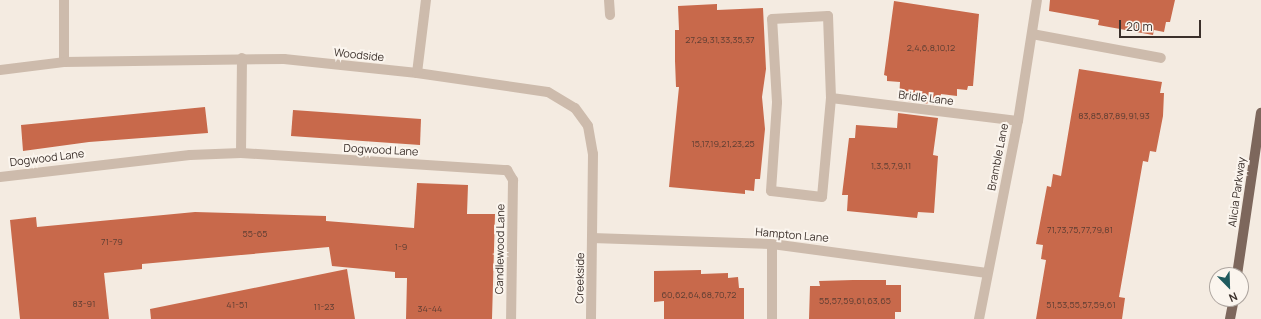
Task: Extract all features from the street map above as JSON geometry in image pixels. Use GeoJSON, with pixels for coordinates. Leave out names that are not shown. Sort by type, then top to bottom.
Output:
{"type":"FeatureCollection","features":[{"type":"Feature","properties":{"kind":"main road","name":"Alicia Parkway"},"geometry":{"type":"LineString","coordinates":[[1238,267],[1261,113]]}},
{"type":"Feature","properties":{"kind":"main road"},"geometry":{"type":"LineString","coordinates":[[1230,319],[1232,307]]}},
{"type":"Feature","properties":{"kind":"street"},"geometry":{"type":"LineString","coordinates":[[64,0],[64,62]]}},
{"type":"Feature","properties":{"kind":"street"},"geometry":{"type":"LineString","coordinates":[[417,73],[426,0]]}},
{"type":"Feature","properties":{"kind":"street"},"geometry":{"type":"LineString","coordinates":[[609,0],[610,15]]}},
{"type":"Feature","properties":{"kind":"street","name":"Bramble Lane"},"geometry":{"type":"LineString","coordinates":[[979,319],[1018,121],[1037,0]]}},
{"type":"Feature","properties":{"kind":"street"},"geometry":{"type":"LineString","coordinates":[[828,16],[831,98],[822,197],[771,191],[777,102],[772,19],[828,16]]}},
{"type":"Feature","properties":{"kind":"street"},"geometry":{"type":"LineString","coordinates":[[1032,34],[1161,58]]}},
{"type":"Feature","properties":{"kind":"street"},"geometry":{"type":"LineString","coordinates":[[241,153],[242,58]]}},
{"type":"Feature","properties":{"kind":"street","name":"Woodside"},"geometry":{"type":"LineString","coordinates":[[0,70],[64,62],[242,58],[284,59],[417,73],[548,92],[575,108],[588,126],[593,154],[592,238]]}},
{"type":"Feature","properties":{"kind":"street","name":"Bridle Lane"},"geometry":{"type":"LineString","coordinates":[[831,98],[1018,121]]}},
{"type":"Feature","properties":{"kind":"street","name":"Dogwood Lane"},"geometry":{"type":"LineString","coordinates":[[0,177],[190,155],[241,153],[495,168],[507,170],[513,180]]}},
{"type":"Feature","properties":{"kind":"street","name":"Candlewood Lane"},"geometry":{"type":"LineString","coordinates":[[511,319],[513,180]]}},
{"type":"Feature","properties":{"kind":"street","name":"Hampton Lane"},"geometry":{"type":"LineString","coordinates":[[592,238],[772,244],[987,273]]}},
{"type":"Feature","properties":{"kind":"street","name":"Creekside"},"geometry":{"type":"LineString","coordinates":[[591,319],[592,238]]}},
{"type":"Feature","properties":{"kind":"street"},"geometry":{"type":"LineString","coordinates":[[772,244],[772,319]]}},
{"type":"Feature","properties":{"kind":"building"},"geometry":{"type":"Polygon","coordinates":[[[1050,0],[1175,0],[1170,22],[1166,22],[1164,32],[1154,30],[1153,35],[1098,25],[1099,20],[1049,11],[1050,0]]]}},
{"type":"Feature","properties":{"kind":"building"},"geometry":{"type":"Polygon","coordinates":[[[894,1],[979,14],[973,86],[968,86],[967,90],[957,89],[957,96],[941,94],[939,105],[899,100],[900,82],[887,81],[887,76],[884,75],[894,1]]]}},
{"type":"Feature","properties":{"kind":"building"},"geometry":{"type":"Polygon","coordinates":[[[717,4],[717,10],[763,8],[766,69],[762,97],[765,129],[760,179],[755,179],[754,191],[745,190],[745,194],[669,187],[679,87],[676,87],[675,61],[675,30],[679,30],[678,6],[717,4]]]}},
{"type":"Feature","properties":{"kind":"building"},"geometry":{"type":"Polygon","coordinates":[[[1079,69],[1162,82],[1160,93],[1164,93],[1163,116],[1156,152],[1150,151],[1148,162],[1143,161],[1119,297],[1125,298],[1122,319],[1036,319],[1046,260],[1041,259],[1043,245],[1036,244],[1047,186],[1051,187],[1053,174],[1061,176],[1079,69]]]}},
{"type":"Feature","properties":{"kind":"building"},"geometry":{"type":"Polygon","coordinates":[[[205,107],[208,133],[89,142],[23,151],[21,125],[205,107]]]}},
{"type":"Feature","properties":{"kind":"building"},"geometry":{"type":"Polygon","coordinates":[[[293,110],[421,119],[420,145],[291,136],[293,110]]]}},
{"type":"Feature","properties":{"kind":"building"},"geometry":{"type":"Polygon","coordinates":[[[898,113],[938,118],[933,155],[938,156],[934,213],[918,212],[917,218],[847,211],[848,195],[842,195],[849,138],[855,138],[856,125],[897,128],[898,113]]]}},
{"type":"Feature","properties":{"kind":"building"},"geometry":{"type":"Polygon","coordinates":[[[417,183],[468,185],[467,214],[495,214],[492,319],[406,319],[407,278],[395,278],[395,272],[332,266],[329,247],[142,264],[142,269],[104,273],[109,319],[20,319],[10,220],[36,217],[37,227],[195,212],[326,216],[326,221],[414,228],[417,183]]]}},
{"type":"Feature","properties":{"kind":"building"},"geometry":{"type":"Polygon","coordinates":[[[347,269],[355,319],[151,319],[150,309],[347,269]]]}},
{"type":"Feature","properties":{"kind":"building"},"geometry":{"type":"Polygon","coordinates":[[[701,270],[701,274],[728,273],[728,278],[738,277],[739,288],[744,288],[744,319],[664,319],[664,301],[654,302],[654,271],[701,270]]]}},
{"type":"Feature","properties":{"kind":"building"},"geometry":{"type":"Polygon","coordinates":[[[886,280],[886,285],[901,285],[901,312],[895,312],[895,319],[809,319],[810,286],[820,286],[819,281],[886,280]]]}}]}
